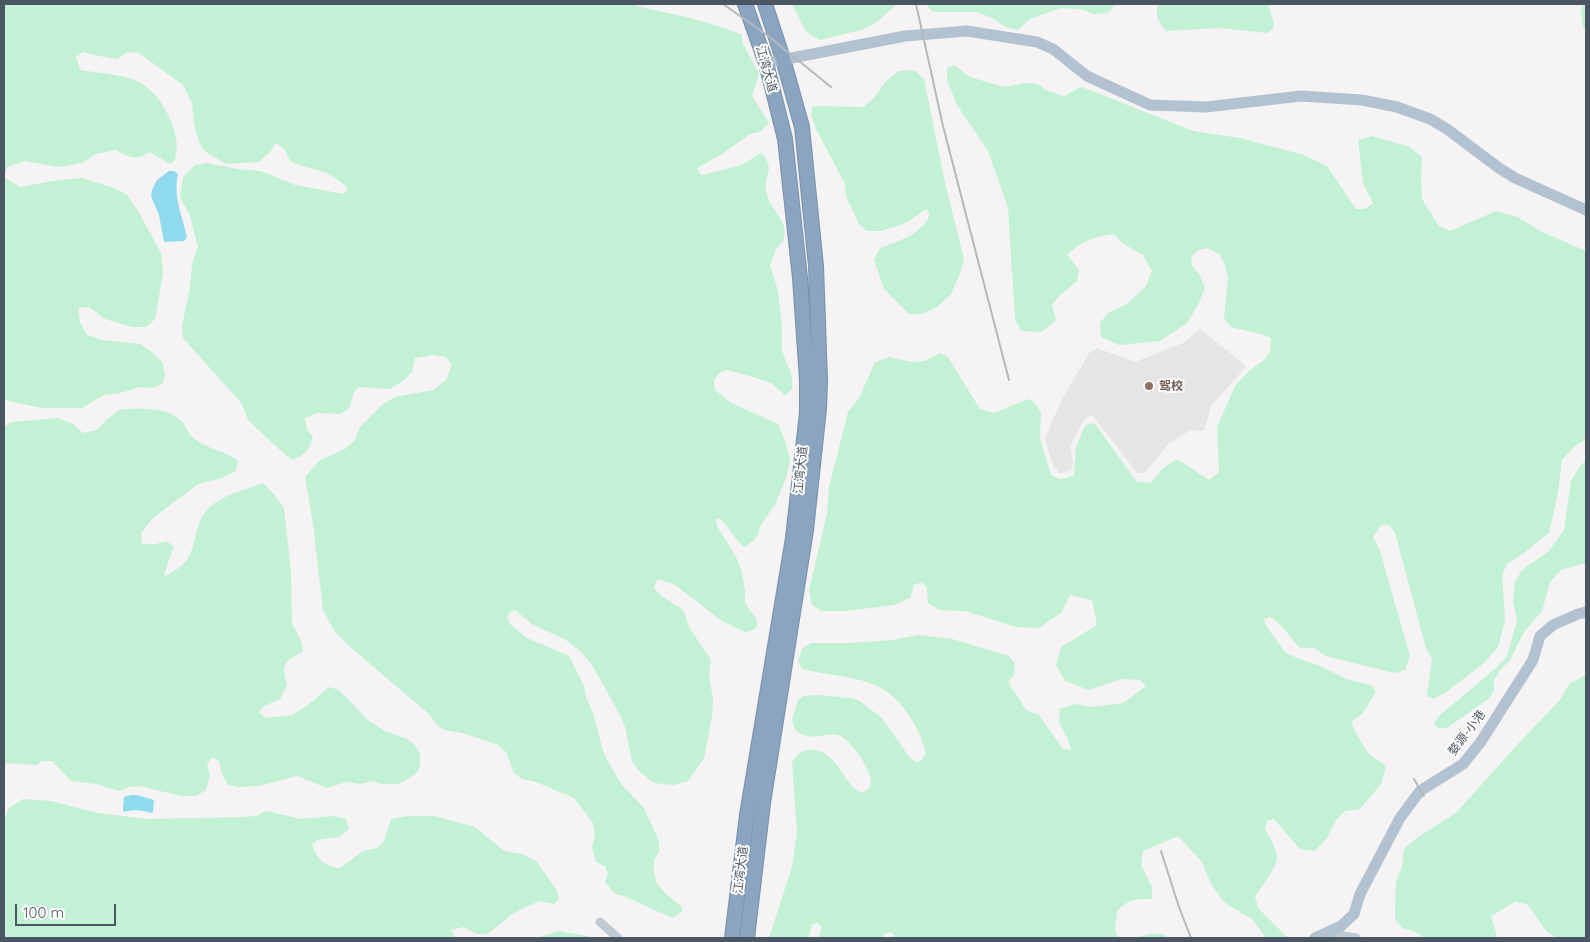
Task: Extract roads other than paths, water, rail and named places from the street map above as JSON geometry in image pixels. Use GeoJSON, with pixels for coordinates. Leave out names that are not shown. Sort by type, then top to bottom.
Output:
{"type":"FeatureCollection","features":[{"type":"Feature","properties":{"kind":"highway","name":"江湾大道"},"geometry":{"type":"LineString","coordinates":[[732,938],[747,815],[793,538],[807,413],[807,380],[800,278],[785,139],[766,63],[745,4]]}},
{"type":"Feature","properties":{"kind":"highway","name":"江湾大道"},"geometry":{"type":"LineString","coordinates":[[747,938],[763,803],[806,530],[819,409],[820,380],[816,266],[802,127],[765,4]]}},
{"type":"Feature","properties":{"kind":"main road"},"geometry":{"type":"LineString","coordinates":[[766,63],[905,36],[967,31],[1036,42],[1053,49],[1087,76],[1150,105],[1206,107],[1301,96],[1362,100],[1397,107],[1430,119],[1515,178],[1586,210]]}},
{"type":"Feature","properties":{"kind":"main road","name":"婺源-小港"},"geometry":{"type":"LineString","coordinates":[[1315,938],[1341,926],[1354,914],[1360,894],[1396,827],[1420,791],[1462,764],[1480,743],[1533,660],[1540,636],[1553,625],[1586,612]]}},
{"type":"Feature","properties":{"kind":"street"},"geometry":{"type":"LineString","coordinates":[[600,922],[618,938]]}},
{"type":"Feature","properties":{"kind":"street"},"geometry":{"type":"LineString","coordinates":[[1326,933],[1356,938]]}},
{"type":"Feature","properties":{"kind":"water"},"geometry":{"type":"Polygon","coordinates":[[[169,171],[174,171],[178,174],[177,198],[187,237],[184,241],[164,242],[159,215],[151,196],[157,180],[169,171]]]}},
{"type":"Feature","properties":{"kind":"water"},"geometry":{"type":"Polygon","coordinates":[[[131,795],[154,800],[153,812],[134,810],[124,812],[124,797],[131,795]]]}},
{"type":"Feature","properties":{"kind":"railway"},"geometry":{"type":"LineString","coordinates":[[723,4],[767,35],[831,87]]}},
{"type":"Feature","properties":{"kind":"railway"},"geometry":{"type":"LineString","coordinates":[[916,4],[943,126],[1009,380]]}},
{"type":"Feature","properties":{"kind":"railway"},"geometry":{"type":"LineString","coordinates":[[1414,779],[1424,796]]}},
{"type":"Feature","properties":{"kind":"railway"},"geometry":{"type":"LineString","coordinates":[[1161,851],[1191,938]]}},
{"type":"Feature","properties":{"kind":"place","name":"驾校"},"geometry":{"type":"Point","coordinates":[1149,386]}}]}
